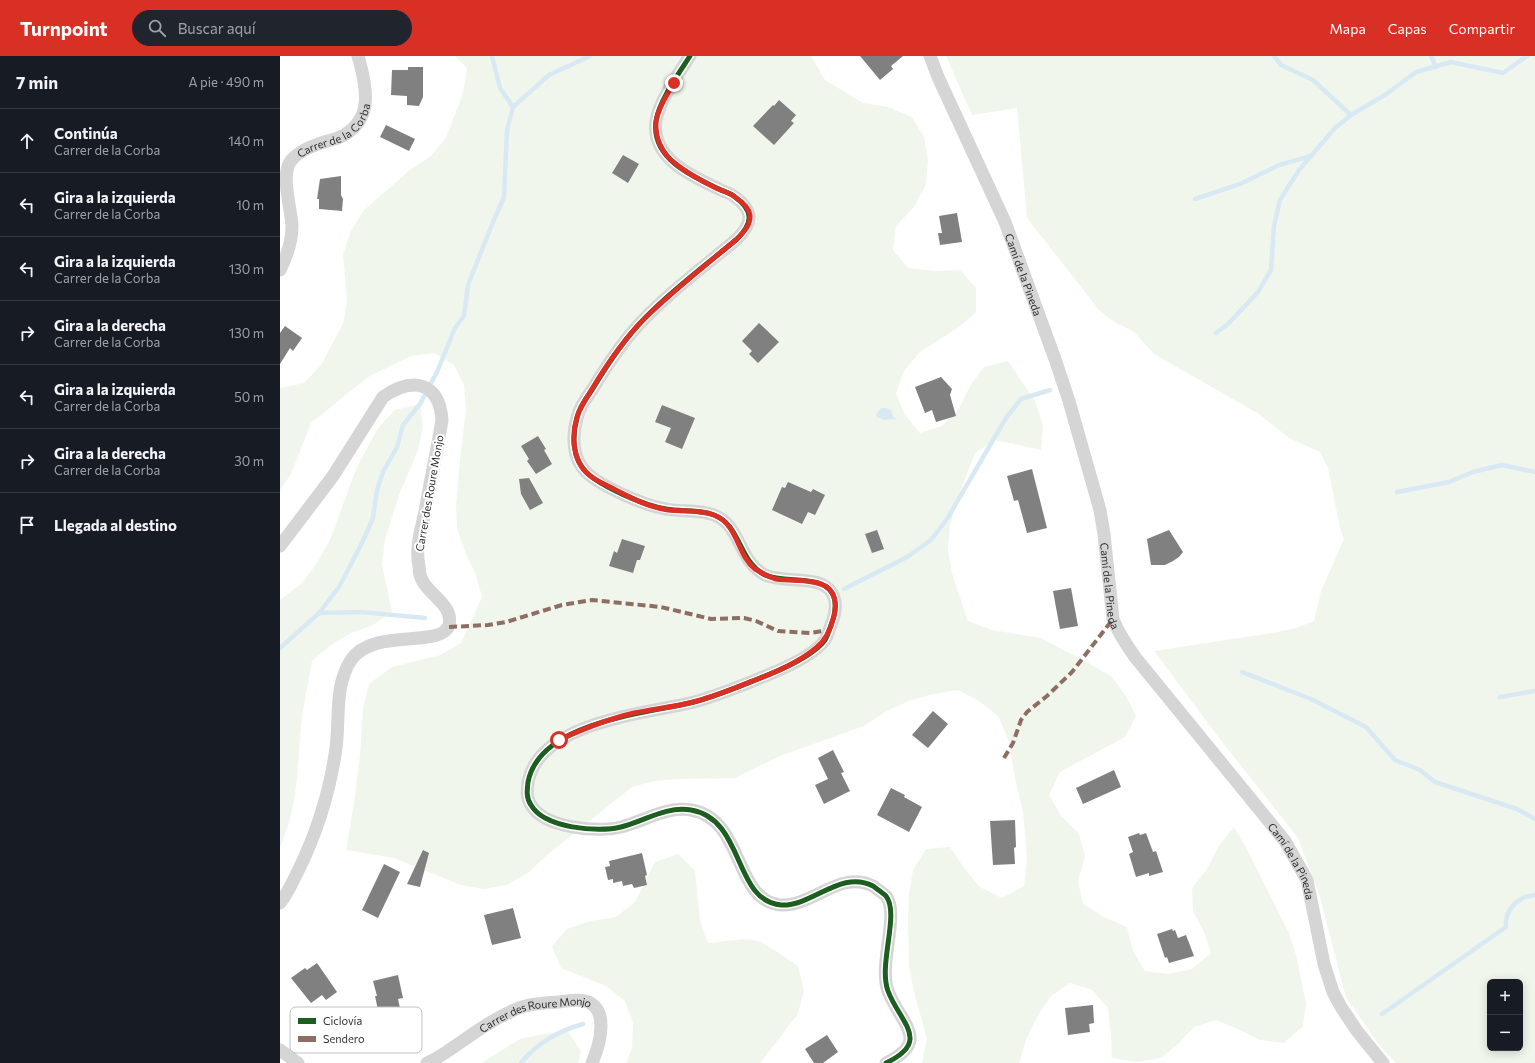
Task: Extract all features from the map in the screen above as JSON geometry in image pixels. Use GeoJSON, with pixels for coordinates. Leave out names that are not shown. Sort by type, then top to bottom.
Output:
{"type":"FeatureCollection","features":[{"type":"Feature","properties":{"kind":"street","name":"Carrer de la Corba"},"geometry":{"type":"LineString","coordinates":[[280,270],[287,255],[292,226],[286,172],[294,156],[304,150],[338,138],[358,124],[364,112],[366,99],[363,75],[358,56]]}},
{"type":"Feature","properties":{"kind":"street"},"geometry":{"type":"LineString","coordinates":[[690,56],[658,112],[656,132],[659,145],[666,156],[675,164],[703,181],[734,196],[741,202],[747,209],[750,216],[748,223],[745,232],[644,319],[605,368],[581,407],[576,419],[574,443],[576,455],[579,464],[588,474],[629,497],[669,510],[702,512],[716,515],[726,522],[744,556],[753,567],[763,574],[773,578],[813,581],[822,584],[830,590],[835,597],[836,607],[826,639],[805,656],[785,668],[710,697],[617,718],[574,733],[559,740],[546,749],[534,765],[527,788],[527,799],[532,809],[553,821],[568,826],[588,828],[618,828],[663,812],[678,810],[692,810],[703,814],[714,820],[723,830],[751,886],[760,896],[769,902],[780,905],[791,904],[838,885],[850,883],[867,883],[878,889],[887,897],[892,914],[885,957],[884,972],[886,985],[890,998],[907,1026],[910,1036],[908,1046],[900,1056],[886,1063]]}},
{"type":"Feature","properties":{"kind":"street","name":"Camí de la Pineda"},"geometry":{"type":"LineString","coordinates":[[930,56],[938,77],[1005,222],[1058,366],[1100,510],[1113,619],[1117,630],[1123,642],[1285,841],[1307,880],[1324,964],[1333,992],[1341,1007],[1383,1063]]}},
{"type":"Feature","properties":{"kind":"street","name":"Carrer des Roure Monjo"},"geometry":{"type":"LineString","coordinates":[[280,546],[333,476],[383,397],[397,389],[413,385],[427,387],[433,393],[441,409],[442,420],[417,551],[422,580],[427,588],[445,607],[449,618],[448,627],[442,634],[427,638],[394,640],[370,644],[360,650],[352,658],[346,669],[340,696],[336,746],[324,808],[311,844],[292,884],[280,903]]}},
{"type":"Feature","properties":{"kind":"street","name":"Carrer des Roure Monjo"},"geometry":{"type":"LineString","coordinates":[[427,1063],[445,1054],[457,1044],[519,1008],[576,1000],[586,1001],[594,1006],[599,1014],[601,1036],[592,1063]]}},
{"type":"Feature","properties":{"kind":"street"},"geometry":{"type":"LineString","coordinates":[[280,1050],[298,1063]]}},
{"type":"Feature","properties":{"kind":"shaded area"},"geometry":{"type":"Polygon","coordinates":[[[455,56],[811,56],[825,80],[863,103],[888,107],[912,117],[924,137],[928,161],[926,184],[914,207],[896,226],[893,250],[908,268],[935,271],[960,270],[976,288],[976,312],[959,327],[920,352],[904,371],[896,393],[905,415],[920,433],[942,426],[959,409],[970,386],[984,367],[1008,361],[1035,401],[1043,425],[1041,450],[995,440],[975,453],[956,503],[950,526],[948,550],[952,573],[968,621],[992,630],[1041,638],[1111,676],[1126,696],[1136,716],[1125,737],[1060,772],[1049,795],[1061,816],[1079,834],[1085,857],[1078,881],[1083,904],[1104,917],[1127,927],[1133,951],[1145,971],[1168,974],[1192,969],[1211,953],[1204,932],[1193,912],[1192,888],[1207,869],[1218,847],[1234,827],[1246,847],[1289,933],[1296,955],[1306,1003],[1303,1026],[1284,1043],[1260,1040],[1216,1020],[1194,1027],[1178,1044],[1161,1058],[1137,1062],[1112,1058],[1108,1008],[1092,990],[1070,983],[1051,996],[1037,1017],[1027,1037],[1019,1063],[922,1063],[927,1039],[914,992],[909,966],[908,916],[909,894],[913,870],[926,849],[950,847],[964,868],[980,887],[1002,898],[1024,886],[1027,859],[1023,811],[1008,739],[998,716],[979,701],[958,690],[911,700],[885,712],[864,726],[780,756],[735,778],[676,779],[654,781],[632,787],[547,855],[528,873],[507,885],[483,889],[461,885],[394,858],[346,850],[360,755],[363,708],[369,684],[392,667],[440,655],[461,643],[482,597],[476,575],[466,554],[457,529],[456,506],[466,410],[464,385],[454,365],[434,353],[411,356],[368,377],[311,423],[291,474],[280,490],[280,388],[304,383],[321,365],[343,324],[347,301],[343,254],[351,231],[364,210],[411,169],[431,156],[446,138],[463,93],[467,68],[455,56]]]}},
{"type":"Feature","properties":{"kind":"shaded area"},"geometry":{"type":"Polygon","coordinates":[[[946,56],[1535,56],[1535,1063],[1396,1063],[1380,1046],[1346,997],[1319,894],[1298,838],[1216,734],[1154,651],[1272,633],[1296,628],[1314,621],[1321,591],[1344,539],[1340,528],[1328,468],[1320,452],[1289,438],[1259,414],[1154,354],[1134,332],[1113,321],[1099,310],[1027,218],[1017,108],[972,115],[946,56]]]}},
{"type":"Feature","properties":{"kind":"shaded area"},"geometry":{"type":"Polygon","coordinates":[[[420,404],[423,427],[418,450],[399,495],[385,540],[382,564],[392,612],[373,625],[351,633],[331,645],[312,661],[301,727],[297,779],[293,806],[286,833],[280,847],[280,600],[302,583],[317,563],[330,540],[356,469],[378,428],[395,410],[420,404]]]}},
{"type":"Feature","properties":{"kind":"shaded area"},"geometry":{"type":"Polygon","coordinates":[[[881,408],[891,410],[893,417],[897,419],[884,420],[877,417],[876,414],[881,408]]]}},
{"type":"Feature","properties":{"kind":"shaded area"},"geometry":{"type":"Polygon","coordinates":[[[678,854],[695,871],[700,920],[708,943],[741,940],[758,941],[798,966],[804,990],[798,1014],[760,1063],[626,1063],[632,1048],[633,1023],[625,1001],[606,986],[561,968],[552,946],[567,929],[590,921],[616,917],[635,902],[655,862],[678,854]]]}},
{"type":"Feature","properties":{"kind":"shaded area"},"geometry":{"type":"Polygon","coordinates":[[[568,1031],[581,1051],[578,1063],[481,1063],[520,1039],[568,1031]]]}},
{"type":"Feature","properties":{"kind":"building"},"geometry":{"type":"Polygon","coordinates":[[[860,56],[903,56],[891,66],[893,69],[880,80],[860,56]]]}},
{"type":"Feature","properties":{"kind":"building"},"geometry":{"type":"Polygon","coordinates":[[[408,67],[423,67],[423,97],[419,106],[407,105],[407,96],[391,95],[392,70],[408,70],[408,67]]]}},
{"type":"Feature","properties":{"kind":"building"},"geometry":{"type":"Polygon","coordinates":[[[779,100],[796,115],[791,121],[794,123],[774,145],[753,126],[779,100]]]}},
{"type":"Feature","properties":{"kind":"building"},"geometry":{"type":"Polygon","coordinates":[[[386,125],[415,139],[409,151],[380,137],[386,125]]]}},
{"type":"Feature","properties":{"kind":"building"},"geometry":{"type":"Polygon","coordinates":[[[623,155],[639,164],[628,183],[612,173],[623,155]]]}},
{"type":"Feature","properties":{"kind":"building"},"geometry":{"type":"Polygon","coordinates":[[[341,176],[341,195],[343,199],[342,211],[319,209],[319,199],[317,199],[320,179],[341,176]]]}},
{"type":"Feature","properties":{"kind":"building"},"geometry":{"type":"Polygon","coordinates":[[[957,213],[962,242],[940,245],[938,233],[942,233],[939,216],[957,213]]]}},
{"type":"Feature","properties":{"kind":"building"},"geometry":{"type":"Polygon","coordinates":[[[759,323],[779,342],[758,363],[749,354],[752,351],[742,341],[759,323]]]}},
{"type":"Feature","properties":{"kind":"building"},"geometry":{"type":"Polygon","coordinates":[[[285,326],[302,338],[293,351],[290,348],[280,364],[280,333],[285,326]]]}},
{"type":"Feature","properties":{"kind":"building"},"geometry":{"type":"Polygon","coordinates":[[[941,377],[952,389],[950,395],[956,416],[936,422],[932,410],[925,413],[915,387],[941,377]]]}},
{"type":"Feature","properties":{"kind":"building"},"geometry":{"type":"Polygon","coordinates":[[[662,405],[695,418],[682,449],[665,442],[671,428],[655,422],[662,405]]]}},
{"type":"Feature","properties":{"kind":"building"},"geometry":{"type":"Polygon","coordinates":[[[538,436],[546,449],[544,450],[552,464],[536,474],[527,461],[529,459],[521,446],[538,436]]]}},
{"type":"Feature","properties":{"kind":"building"},"geometry":{"type":"Polygon","coordinates":[[[1032,469],[1047,528],[1027,533],[1018,500],[1014,501],[1007,476],[1032,469]]]}},
{"type":"Feature","properties":{"kind":"building"},"geometry":{"type":"Polygon","coordinates":[[[529,478],[543,503],[530,510],[521,494],[519,479],[529,478]]]}},
{"type":"Feature","properties":{"kind":"building"},"geometry":{"type":"Polygon","coordinates":[[[788,482],[811,492],[813,489],[825,495],[815,515],[808,512],[802,524],[772,510],[782,487],[785,488],[788,482]]]}},
{"type":"Feature","properties":{"kind":"building"},"geometry":{"type":"Polygon","coordinates":[[[877,530],[884,549],[872,553],[865,534],[877,530]]]}},
{"type":"Feature","properties":{"kind":"building"},"geometry":{"type":"Polygon","coordinates":[[[1169,530],[1183,552],[1179,557],[1165,565],[1151,565],[1147,539],[1169,530]]]}},
{"type":"Feature","properties":{"kind":"building"},"geometry":{"type":"Polygon","coordinates":[[[622,539],[645,546],[640,560],[637,560],[633,573],[609,566],[614,551],[617,553],[622,539]]]}},
{"type":"Feature","properties":{"kind":"building"},"geometry":{"type":"Polygon","coordinates":[[[1071,588],[1078,626],[1060,629],[1053,591],[1071,588]]]}},
{"type":"Feature","properties":{"kind":"building"},"geometry":{"type":"Polygon","coordinates":[[[933,711],[948,724],[928,748],[912,735],[933,711]]]}},
{"type":"Feature","properties":{"kind":"building"},"geometry":{"type":"Polygon","coordinates":[[[833,750],[844,772],[841,773],[850,791],[824,804],[815,785],[828,779],[818,758],[833,750]]]}},
{"type":"Feature","properties":{"kind":"building"},"geometry":{"type":"Polygon","coordinates":[[[1114,770],[1121,787],[1083,804],[1076,788],[1114,770]]]}},
{"type":"Feature","properties":{"kind":"building"},"geometry":{"type":"Polygon","coordinates":[[[891,788],[905,795],[904,797],[922,807],[909,832],[877,815],[891,788]]]}},
{"type":"Feature","properties":{"kind":"building"},"geometry":{"type":"Polygon","coordinates":[[[1015,820],[1015,864],[993,865],[990,821],[1015,820]]]}},
{"type":"Feature","properties":{"kind":"building"},"geometry":{"type":"Polygon","coordinates":[[[1139,833],[1140,835],[1146,833],[1153,852],[1156,851],[1163,872],[1149,876],[1149,873],[1136,877],[1129,854],[1133,852],[1128,837],[1139,833]]]}},
{"type":"Feature","properties":{"kind":"building"},"geometry":{"type":"Polygon","coordinates":[[[423,850],[429,853],[420,887],[407,884],[423,850]]]}},
{"type":"Feature","properties":{"kind":"building"},"geometry":{"type":"Polygon","coordinates":[[[642,853],[647,875],[645,876],[647,885],[634,888],[632,884],[623,886],[622,881],[613,883],[613,879],[608,880],[605,867],[610,866],[609,861],[642,853]]]}},
{"type":"Feature","properties":{"kind":"building"},"geometry":{"type":"Polygon","coordinates":[[[384,864],[400,872],[378,918],[362,910],[384,864]]]}},
{"type":"Feature","properties":{"kind":"building"},"geometry":{"type":"Polygon","coordinates":[[[513,908],[521,938],[492,945],[484,915],[513,908]]]}},
{"type":"Feature","properties":{"kind":"building"},"geometry":{"type":"Polygon","coordinates":[[[1172,929],[1173,931],[1175,930],[1178,938],[1186,935],[1194,956],[1169,963],[1167,957],[1165,958],[1157,934],[1172,929]]]}},
{"type":"Feature","properties":{"kind":"building"},"geometry":{"type":"Polygon","coordinates":[[[317,963],[337,992],[326,1000],[322,995],[311,1003],[291,978],[305,968],[307,970],[317,963]]]}},
{"type":"Feature","properties":{"kind":"building"},"geometry":{"type":"Polygon","coordinates":[[[398,975],[403,998],[398,999],[400,1007],[377,1007],[375,996],[377,996],[373,981],[398,975]]]}},
{"type":"Feature","properties":{"kind":"building"},"geometry":{"type":"Polygon","coordinates":[[[1093,1005],[1094,1023],[1089,1024],[1090,1032],[1068,1035],[1065,1008],[1093,1005]]]}},
{"type":"Feature","properties":{"kind":"building"},"geometry":{"type":"Polygon","coordinates":[[[827,1035],[838,1052],[823,1063],[814,1063],[805,1049],[827,1035]]]}},
{"type":"Feature","properties":{"kind":"waterway"},"geometry":{"type":"LineString","coordinates":[[492,56],[500,88],[513,107]]}},
{"type":"Feature","properties":{"kind":"waterway"},"geometry":{"type":"LineString","coordinates":[[280,648],[319,613],[339,587],[373,518],[377,490],[383,472],[397,447],[403,425],[420,404],[437,372],[455,328],[464,316],[468,285],[504,197],[507,130],[513,107],[549,75],[590,56]]}},
{"type":"Feature","properties":{"kind":"waterway"},"geometry":{"type":"LineString","coordinates":[[1274,56],[1281,65],[1313,80],[1351,115]]}},
{"type":"Feature","properties":{"kind":"waterway"},"geometry":{"type":"LineString","coordinates":[[1431,56],[1436,67]]}},
{"type":"Feature","properties":{"kind":"waterway"},"geometry":{"type":"LineString","coordinates":[[1216,333],[1228,324],[1258,292],[1271,270],[1274,226],[1280,200],[1299,170],[1335,128],[1351,115],[1385,95],[1416,72],[1451,62],[1503,73],[1527,56]]}},
{"type":"Feature","properties":{"kind":"waterway"},"geometry":{"type":"LineString","coordinates":[[1195,199],[1240,184],[1279,165],[1311,156]]}},
{"type":"Feature","properties":{"kind":"waterway"},"geometry":{"type":"LineString","coordinates":[[844,589],[907,557],[931,540],[947,519],[1006,418],[1021,399],[1050,390]]}},
{"type":"Feature","properties":{"kind":"waterway"},"geometry":{"type":"LineString","coordinates":[[1397,492],[1449,482],[1473,472],[1502,465],[1535,472]]}},
{"type":"Feature","properties":{"kind":"waterway"},"geometry":{"type":"LineString","coordinates":[[319,613],[361,612],[425,618]]}},
{"type":"Feature","properties":{"kind":"waterway"},"geometry":{"type":"LineString","coordinates":[[1242,672],[1311,699],[1366,727],[1395,760],[1420,770],[1435,782],[1517,809],[1535,819]]}},
{"type":"Feature","properties":{"kind":"waterway"},"geometry":{"type":"LineString","coordinates":[[1500,697],[1535,691]]}},
{"type":"Feature","properties":{"kind":"waterway"},"geometry":{"type":"LineString","coordinates":[[1382,1014],[1506,927],[1508,914],[1513,906],[1524,897],[1535,895]]}},
{"type":"Feature","properties":{"kind":"waterway"},"geometry":{"type":"LineString","coordinates":[[521,1063],[541,1044],[565,1030],[583,1024]]}},
{"type":"Feature","properties":{"kind":"marked path"},"geometry":{"type":"LineString","coordinates":[[449,627],[488,625],[506,622],[562,605],[592,600],[661,607],[711,619],[744,618],[756,621],[778,631],[810,633],[829,630]]}},
{"type":"Feature","properties":{"kind":"marked path"},"geometry":{"type":"LineString","coordinates":[[1004,758],[1013,743],[1021,720],[1027,712],[1047,696],[1072,672],[1113,619]]}},
{"type":"Feature","properties":{"kind":"cycle path"},"geometry":{"type":"LineString","coordinates":[[690,56],[670,87],[661,105],[656,121],[656,134],[666,155],[675,164],[685,172],[732,194],[741,202],[746,207],[748,212],[748,222],[746,228],[737,239],[656,307],[637,326],[616,352],[579,411],[574,432],[574,446],[576,454],[581,466],[586,472],[601,483],[623,495],[657,507],[672,510],[708,513],[723,520],[730,527],[749,561],[756,569],[773,578],[820,583],[827,587],[832,593],[835,601],[835,613],[825,640],[807,656],[784,668],[704,699],[598,724],[573,733],[552,745],[537,762],[528,782],[528,797],[531,805],[538,813],[547,819],[559,824],[586,829],[611,829],[621,827],[664,812],[682,809],[691,810],[708,817],[721,828],[731,843],[754,890],[766,900],[781,905],[793,904],[838,885],[849,882],[861,882],[873,886],[880,891],[886,896],[890,904],[891,915],[885,967],[888,991],[905,1022],[909,1031],[910,1039],[907,1047],[900,1055],[886,1063]]}},
{"type":"Feature","properties":{"kind":"route"},"geometry":{"type":"LineString","coordinates":[[559,740],[574,733],[617,718],[635,713],[695,702],[785,668],[805,656],[826,639],[836,607],[835,597],[830,590],[822,584],[813,581],[773,578],[763,574],[753,567],[744,556],[740,545],[726,522],[716,515],[702,512],[669,510],[629,497],[588,474],[579,464],[576,455],[574,443],[576,419],[581,407],[605,368],[644,319],[745,232],[750,216],[747,209],[734,196],[703,181],[675,164],[666,156],[659,145],[656,132],[658,112],[674,83]]}}]}
